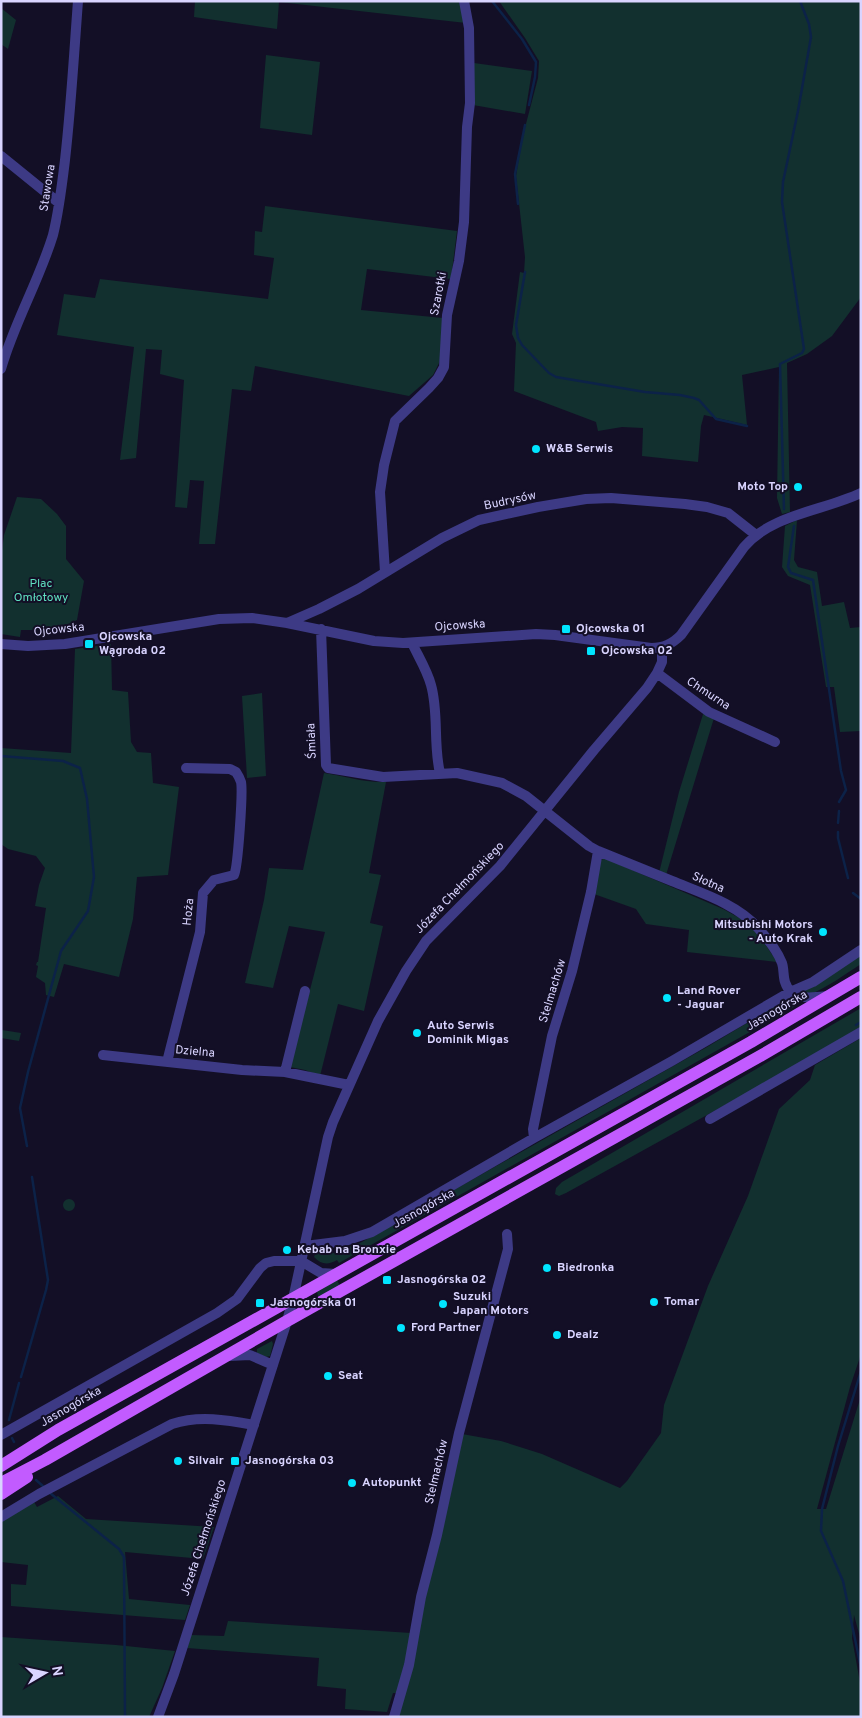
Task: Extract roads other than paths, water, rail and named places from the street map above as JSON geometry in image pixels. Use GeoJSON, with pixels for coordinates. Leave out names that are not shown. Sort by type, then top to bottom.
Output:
{"type":"FeatureCollection","features":[{"type":"Feature","properties":{"kind":"main road","name":"Jasnogórska"},"geometry":{"type":"LineString","coordinates":[[1,1466],[36,1443],[199,1350],[293,1299],[861,977]]}},
{"type":"Feature","properties":{"kind":"main road"},"geometry":{"type":"LineString","coordinates":[[1,1483],[46,1460],[286,1321],[762,1055],[861,997]]}},
{"type":"Feature","properties":{"kind":"main road"},"geometry":{"type":"LineString","coordinates":[[1,1455],[36,1443]]}},
{"type":"Feature","properties":{"kind":"main road"},"geometry":{"type":"LineString","coordinates":[[1,1494],[24,1479],[46,1460]]}},
{"type":"Feature","properties":{"kind":"street","name":"Stawowa"},"geometry":{"type":"LineString","coordinates":[[1,369],[16,327],[45,260],[53,232],[59,203],[69,127],[78,1]]}},
{"type":"Feature","properties":{"kind":"street","name":"Szarotki"},"geometry":{"type":"LineString","coordinates":[[385,572],[380,492],[384,465],[395,421],[429,388],[444,367],[447,315],[459,261],[464,222],[467,128],[470,103],[468,28],[464,1]]}},
{"type":"Feature","properties":{"kind":"street"},"geometry":{"type":"LineString","coordinates":[[1,156],[59,203]]}},
{"type":"Feature","properties":{"kind":"street"},"geometry":{"type":"LineString","coordinates":[[662,648],[671,645],[681,635],[744,547],[756,535],[788,518],[861,493]]}},
{"type":"Feature","properties":{"kind":"street","name":"Budrysów"},"geometry":{"type":"LineString","coordinates":[[287,623],[358,590],[442,538],[479,520],[586,498],[611,498],[707,507],[728,513],[756,535]]}},
{"type":"Feature","properties":{"kind":"street","name":"Ojcowska"},"geometry":{"type":"LineString","coordinates":[[1,644],[28,646],[65,644],[219,619],[252,618],[374,640],[412,643],[536,634],[662,648]]}},
{"type":"Feature","properties":{"kind":"street","name":"Śmiała"},"geometry":{"type":"LineString","coordinates":[[320,629],[326,765],[328,768],[383,777],[457,773],[502,783],[516,789],[544,811]]}},
{"type":"Feature","properties":{"kind":"street"},"geometry":{"type":"LineString","coordinates":[[412,643],[431,683],[437,760],[440,773]]}},
{"type":"Feature","properties":{"kind":"street","name":"Józefa Chełmońskiego"},"geometry":{"type":"LineString","coordinates":[[158,1717],[174,1674],[293,1299],[328,1138],[349,1085],[378,1021],[406,971],[426,941],[500,866],[647,688],[657,674],[662,662],[662,648]]}},
{"type":"Feature","properties":{"kind":"street","name":"Chmurna"},"geometry":{"type":"LineString","coordinates":[[657,674],[709,712],[775,742]]}},
{"type":"Feature","properties":{"kind":"street","name":"Hoża"},"geometry":{"type":"LineString","coordinates":[[167,1062],[200,932],[203,892],[214,880],[234,875],[238,849],[241,783],[236,772],[230,769],[186,768]]}},
{"type":"Feature","properties":{"kind":"street","name":"Słotna"},"geometry":{"type":"LineString","coordinates":[[544,811],[588,846],[694,890],[723,903],[745,916],[757,927],[778,954],[790,992]]}},
{"type":"Feature","properties":{"kind":"street","name":"Stelmachów"},"geometry":{"type":"LineString","coordinates":[[534,1138],[533,1129],[552,1036],[572,971],[591,892],[598,851]]}},
{"type":"Feature","properties":{"kind":"street"},"geometry":{"type":"LineString","coordinates":[[304,1246],[345,1241],[372,1232],[534,1138],[680,1057],[790,992],[813,982],[861,950]]}},
{"type":"Feature","properties":{"kind":"street"},"geometry":{"type":"LineString","coordinates":[[285,1072],[306,991]]}},
{"type":"Feature","properties":{"kind":"street"},"geometry":{"type":"LineString","coordinates":[[790,992],[806,998],[832,995]]}},
{"type":"Feature","properties":{"kind":"street"},"geometry":{"type":"LineString","coordinates":[[710,1119],[861,1032]]}},
{"type":"Feature","properties":{"kind":"street","name":"Dzielna"},"geometry":{"type":"LineString","coordinates":[[103,1055],[242,1070],[285,1072],[349,1085]]}},
{"type":"Feature","properties":{"kind":"street","name":"Stelmachów"},"geometry":{"type":"LineString","coordinates":[[394,1717],[409,1665],[421,1597],[437,1535],[459,1433],[508,1249],[507,1234]]}},
{"type":"Feature","properties":{"kind":"street","name":"Jasnogórska"},"geometry":{"type":"LineString","coordinates":[[1,1435],[218,1314],[237,1299],[260,1268],[266,1263],[274,1261],[301,1261]]}},
{"type":"Feature","properties":{"kind":"street"},"geometry":{"type":"LineString","coordinates":[[301,1261],[321,1273],[339,1273]]}},
{"type":"Feature","properties":{"kind":"street"},"geometry":{"type":"LineString","coordinates":[[227,1356],[250,1355],[273,1365]]}},
{"type":"Feature","properties":{"kind":"street"},"geometry":{"type":"LineString","coordinates":[[1,1517],[39,1494],[172,1424],[186,1420],[209,1419],[254,1425]]}},
{"type":"Feature","properties":{"kind":"waterway"},"geometry":{"type":"LineString","coordinates":[[492,1],[522,39],[536,62],[529,105]]}},
{"type":"Feature","properties":{"kind":"waterway"},"geometry":{"type":"LineString","coordinates":[[784,509],[780,364],[802,353],[804,349],[782,202],[783,182],[811,37],[809,24],[800,1]]}},
{"type":"Feature","properties":{"kind":"waterway"},"geometry":{"type":"LineString","coordinates":[[518,204],[515,174],[525,125]]}},
{"type":"Feature","properties":{"kind":"waterway"},"geometry":{"type":"LineString","coordinates":[[525,272],[516,325],[518,338],[522,345],[549,373],[556,377],[694,398],[699,400],[716,419],[747,426]]}},
{"type":"Feature","properties":{"kind":"waterway"},"geometry":{"type":"LineString","coordinates":[[794,526],[788,567],[791,573],[813,580],[841,771],[846,790],[839,802]]}},
{"type":"Feature","properties":{"kind":"waterway"},"geometry":{"type":"LineString","coordinates":[[1,756],[63,761],[80,768],[87,799],[94,877],[88,911],[61,951],[28,1072],[20,1108],[27,1146]]}},
{"type":"Feature","properties":{"kind":"waterway"},"geometry":{"type":"LineString","coordinates":[[838,823],[839,811]]}},
{"type":"Feature","properties":{"kind":"waterway"},"geometry":{"type":"LineString","coordinates":[[838,832],[848,878]]}},
{"type":"Feature","properties":{"kind":"waterway"},"geometry":{"type":"LineString","coordinates":[[853,893],[861,899]]}},
{"type":"Feature","properties":{"kind":"waterway"},"geometry":{"type":"LineString","coordinates":[[856,1025],[861,1022]]}},
{"type":"Feature","properties":{"kind":"waterway"},"geometry":{"type":"LineString","coordinates":[[21,1377],[48,1280],[32,1177]]}},
{"type":"Feature","properties":{"kind":"waterway"},"geometry":{"type":"LineString","coordinates":[[861,1371],[838,1446],[822,1509],[821,1531],[843,1581],[861,1668]]}},
{"type":"Feature","properties":{"kind":"waterway"},"geometry":{"type":"LineString","coordinates":[[9,1420],[19,1383]]}},
{"type":"Feature","properties":{"kind":"waterway"},"geometry":{"type":"LineString","coordinates":[[12,1438],[14,1442]]}},
{"type":"Feature","properties":{"kind":"waterway"},"geometry":{"type":"LineString","coordinates":[[36,1480],[44,1487]]}},
{"type":"Feature","properties":{"kind":"waterway"},"geometry":{"type":"LineString","coordinates":[[50,1493],[119,1549],[124,1557],[125,1717]]}},
{"type":"Feature","properties":{"kind":"place","name":"W&B Serwis"},"geometry":{"type":"Point","coordinates":[536,449]}},
{"type":"Feature","properties":{"kind":"place","name":"Moto Top"},"geometry":{"type":"Point","coordinates":[798,487]}},
{"type":"Feature","properties":{"kind":"place","name":"Ojcowska 01"},"geometry":{"type":"Point","coordinates":[566,629]}},
{"type":"Feature","properties":{"kind":"place","name":"Ojcowska Wągroda 02"},"geometry":{"type":"Point","coordinates":[89,644]}},
{"type":"Feature","properties":{"kind":"place","name":"Ojcowska 02"},"geometry":{"type":"Point","coordinates":[591,651]}},
{"type":"Feature","properties":{"kind":"place","name":"Mitsubishi Motors - Auto Krak"},"geometry":{"type":"Point","coordinates":[823,932]}},
{"type":"Feature","properties":{"kind":"place","name":"Land Rover - Jaguar"},"geometry":{"type":"Point","coordinates":[667,998]}},
{"type":"Feature","properties":{"kind":"place","name":"Auto Serwis Dominik Migas"},"geometry":{"type":"Point","coordinates":[417,1033]}},
{"type":"Feature","properties":{"kind":"place","name":"Kebab na Bronxie"},"geometry":{"type":"Point","coordinates":[287,1250]}},
{"type":"Feature","properties":{"kind":"place","name":"Biedronka"},"geometry":{"type":"Point","coordinates":[547,1268]}},
{"type":"Feature","properties":{"kind":"place","name":"Jasnogórska 02"},"geometry":{"type":"Point","coordinates":[387,1280]}},
{"type":"Feature","properties":{"kind":"place","name":"Tomar"},"geometry":{"type":"Point","coordinates":[654,1302]}},
{"type":"Feature","properties":{"kind":"place","name":"Jasnogórska 01"},"geometry":{"type":"Point","coordinates":[260,1303]}},
{"type":"Feature","properties":{"kind":"place","name":"Suzuki Japan Motors"},"geometry":{"type":"Point","coordinates":[443,1304]}},
{"type":"Feature","properties":{"kind":"place","name":"Ford Partner"},"geometry":{"type":"Point","coordinates":[401,1328]}},
{"type":"Feature","properties":{"kind":"place","name":"Dealz"},"geometry":{"type":"Point","coordinates":[557,1335]}},
{"type":"Feature","properties":{"kind":"place","name":"Seat"},"geometry":{"type":"Point","coordinates":[328,1376]}},
{"type":"Feature","properties":{"kind":"place","name":"Silvair"},"geometry":{"type":"Point","coordinates":[178,1461]}},
{"type":"Feature","properties":{"kind":"place","name":"Jasnogórska 03"},"geometry":{"type":"Point","coordinates":[235,1461]}},
{"type":"Feature","properties":{"kind":"place","name":"Autopunkt"},"geometry":{"type":"Point","coordinates":[352,1483]}},
{"type":"Feature","properties":{"kind":"park label","name":"Plac Omłotowy"},"geometry":{"type":"Point","coordinates":[41,591]}}]}
